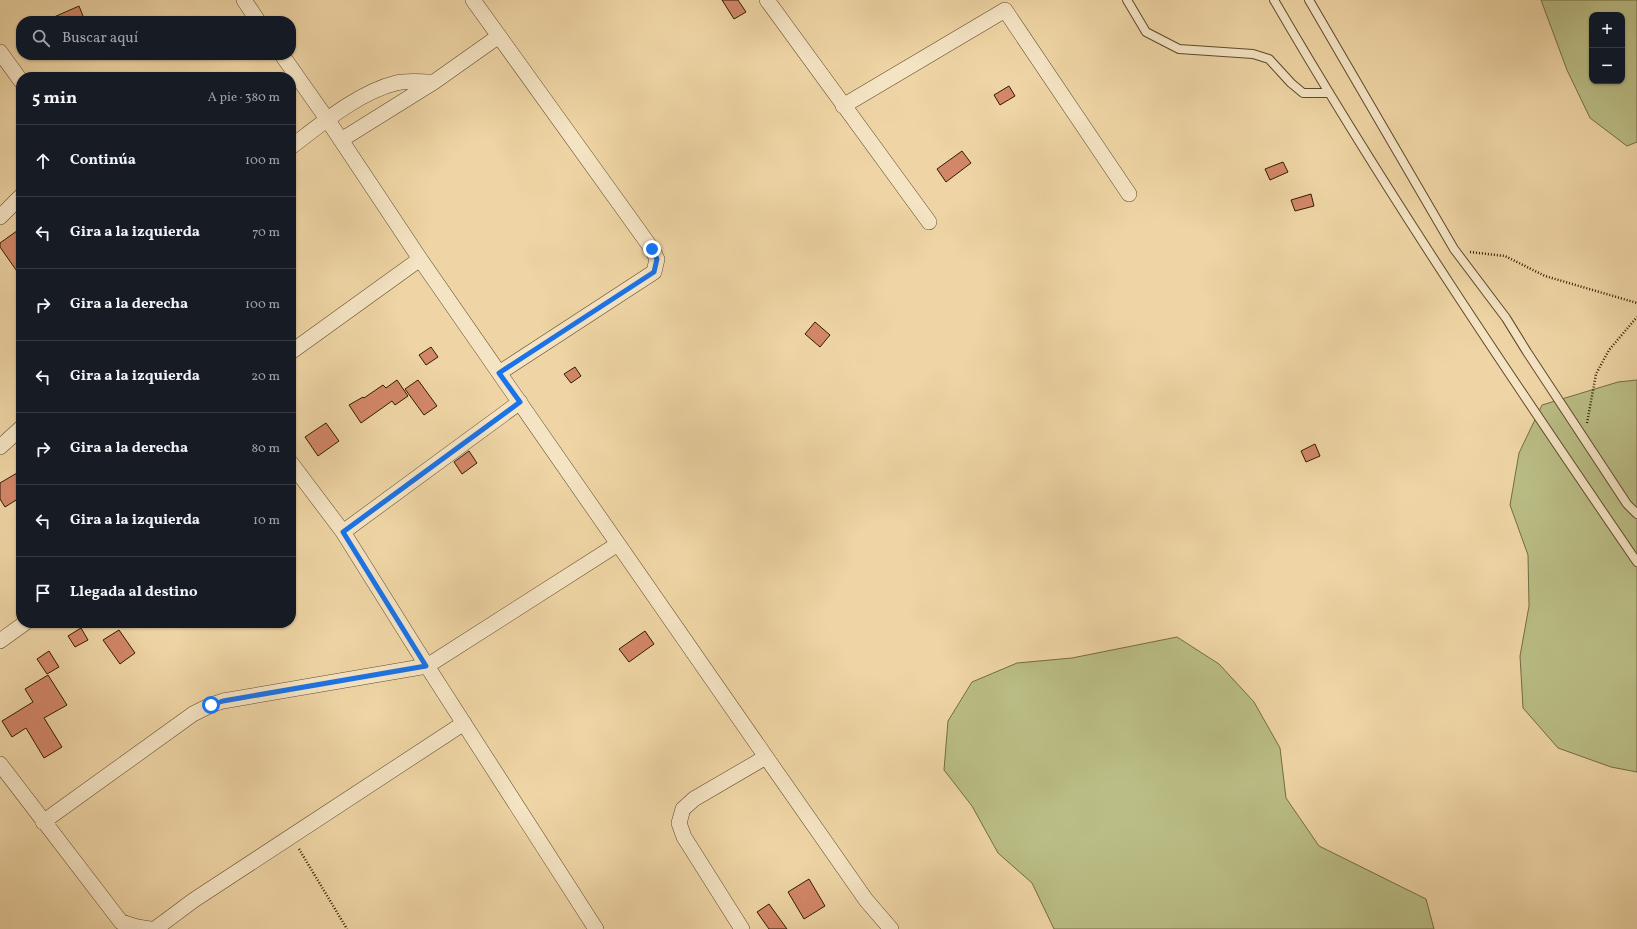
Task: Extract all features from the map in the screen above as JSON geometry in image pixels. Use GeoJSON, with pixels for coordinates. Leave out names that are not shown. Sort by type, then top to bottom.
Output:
{"type":"FeatureCollection","features":[{"type":"Feature","properties":{"kind":"street"},"geometry":{"type":"LineString","coordinates":[[244,0],[255,16]]}},
{"type":"Feature","properties":{"kind":"street"},"geometry":{"type":"LineString","coordinates":[[473,0],[657,259],[654,272],[499,373]]}},
{"type":"Feature","properties":{"kind":"street"},"geometry":{"type":"LineString","coordinates":[[767,0],[929,222]]}},
{"type":"Feature","properties":{"kind":"street"},"geometry":{"type":"LineString","coordinates":[[843,106],[1005,10],[1129,194]]}},
{"type":"Feature","properties":{"kind":"street"},"geometry":{"type":"LineString","coordinates":[[341,140],[434,82],[499,36]]}},
{"type":"Feature","properties":{"kind":"street"},"geometry":{"type":"LineString","coordinates":[[0,52],[16,74]]}},
{"type":"Feature","properties":{"kind":"street"},"geometry":{"type":"LineString","coordinates":[[286,60],[294,72]]}},
{"type":"Feature","properties":{"kind":"street"},"geometry":{"type":"LineString","coordinates":[[296,75],[420,259],[885,928]]}},
{"type":"Feature","properties":{"kind":"street"},"geometry":{"type":"LineString","coordinates":[[296,143],[327,119],[374,90],[398,82],[434,82]]}},
{"type":"Feature","properties":{"kind":"street"},"geometry":{"type":"LineString","coordinates":[[0,217],[16,201]]}},
{"type":"Feature","properties":{"kind":"street"},"geometry":{"type":"LineString","coordinates":[[296,348],[420,259]]}},
{"type":"Feature","properties":{"kind":"street"},"geometry":{"type":"LineString","coordinates":[[343,532],[520,402]]}},
{"type":"Feature","properties":{"kind":"street"},"geometry":{"type":"LineString","coordinates":[[0,447],[16,433]]}},
{"type":"Feature","properties":{"kind":"street"},"geometry":{"type":"LineString","coordinates":[[296,470],[343,532],[426,666],[596,929]]}},
{"type":"Feature","properties":{"kind":"street"},"geometry":{"type":"LineString","coordinates":[[43,822],[193,714],[211,705],[223,701],[426,666],[618,544]]}},
{"type":"Feature","properties":{"kind":"street"},"geometry":{"type":"LineString","coordinates":[[0,641],[18,628]]}},
{"type":"Feature","properties":{"kind":"street"},"geometry":{"type":"LineString","coordinates":[[155,929],[194,900],[464,723]]}},
{"type":"Feature","properties":{"kind":"street"},"geometry":{"type":"LineString","coordinates":[[742,929],[684,837],[679,823],[683,809],[694,799],[766,757]]}},
{"type":"Feature","properties":{"kind":"street"},"geometry":{"type":"LineString","coordinates":[[0,764],[120,922],[150,929]]}},
{"type":"Feature","properties":{"kind":"lane"},"geometry":{"type":"LineString","coordinates":[[1127,0],[1146,32],[1179,49],[1253,54],[1269,59],[1291,84],[1303,93],[1328,93]]}},
{"type":"Feature","properties":{"kind":"lane"},"geometry":{"type":"LineString","coordinates":[[1274,0],[1328,93],[1461,301],[1637,562]]}},
{"type":"Feature","properties":{"kind":"lane"},"geometry":{"type":"LineString","coordinates":[[1309,0],[1454,249],[1506,318],[1627,504],[1637,514]]}},
{"type":"Feature","properties":{"kind":"path"},"geometry":{"type":"LineString","coordinates":[[1454,249],[1504,256],[1545,276],[1637,303]]}},
{"type":"Feature","properties":{"kind":"path"},"geometry":{"type":"LineString","coordinates":[[1585,439],[1596,374],[1609,350],[1637,316]]}},
{"type":"Feature","properties":{"kind":"path"},"geometry":{"type":"LineString","coordinates":[[291,836],[348,929]]}},
{"type":"Feature","properties":{"kind":"green space"},"geometry":{"type":"Polygon","coordinates":[[[1541,0],[1637,0],[1637,142],[1627,146],[1590,118],[1567,70],[1541,0]]]}},
{"type":"Feature","properties":{"kind":"green space"},"geometry":{"type":"Polygon","coordinates":[[[1637,380],[1637,772],[1611,767],[1558,748],[1523,708],[1520,656],[1529,606],[1528,555],[1510,505],[1519,453],[1542,405],[1618,382],[1637,380]]]}},
{"type":"Feature","properties":{"kind":"green space"},"geometry":{"type":"Polygon","coordinates":[[[1177,637],[1219,664],[1254,702],[1280,748],[1286,798],[1319,846],[1426,899],[1434,929],[1054,929],[1032,883],[998,853],[972,806],[944,770],[948,721],[972,682],[1017,663],[1072,658],[1177,637]]]}},
{"type":"Feature","properties":{"kind":"building"},"geometry":{"type":"Polygon","coordinates":[[[722,0],[738,0],[746,12],[734,19],[722,0]]]}},
{"type":"Feature","properties":{"kind":"building"},"geometry":{"type":"Polygon","coordinates":[[[79,6],[83,16],[56,16],[79,6]]]}},
{"type":"Feature","properties":{"kind":"building"},"geometry":{"type":"Polygon","coordinates":[[[1009,86],[1015,96],[1000,105],[994,95],[1009,86]]]}},
{"type":"Feature","properties":{"kind":"building"},"geometry":{"type":"Polygon","coordinates":[[[962,151],[971,163],[946,182],[937,169],[962,151]]]}},
{"type":"Feature","properties":{"kind":"building"},"geometry":{"type":"Polygon","coordinates":[[[1283,162],[1288,172],[1270,180],[1265,169],[1283,162]]]}},
{"type":"Feature","properties":{"kind":"building"},"geometry":{"type":"Polygon","coordinates":[[[1311,194],[1314,206],[1295,211],[1291,200],[1311,194]]]}},
{"type":"Feature","properties":{"kind":"building"},"geometry":{"type":"Polygon","coordinates":[[[16,232],[16,270],[0,247],[0,243],[16,232]]]}},
{"type":"Feature","properties":{"kind":"building"},"geometry":{"type":"Polygon","coordinates":[[[815,322],[830,335],[820,347],[805,334],[815,322]]]}},
{"type":"Feature","properties":{"kind":"building"},"geometry":{"type":"Polygon","coordinates":[[[431,347],[438,357],[426,365],[419,355],[431,347]]]}},
{"type":"Feature","properties":{"kind":"building"},"geometry":{"type":"Polygon","coordinates":[[[575,367],[581,376],[571,383],[564,374],[575,367]]]}},
{"type":"Feature","properties":{"kind":"building"},"geometry":{"type":"Polygon","coordinates":[[[397,380],[408,396],[395,405],[392,401],[361,423],[349,405],[363,397],[364,398],[383,385],[386,388],[397,380]]]}},
{"type":"Feature","properties":{"kind":"building"},"geometry":{"type":"Polygon","coordinates":[[[418,380],[437,406],[424,415],[405,389],[418,380]]]}},
{"type":"Feature","properties":{"kind":"building"},"geometry":{"type":"Polygon","coordinates":[[[326,423],[339,441],[318,456],[305,437],[326,423]]]}},
{"type":"Feature","properties":{"kind":"building"},"geometry":{"type":"Polygon","coordinates":[[[1315,444],[1320,456],[1306,462],[1301,451],[1315,444]]]}},
{"type":"Feature","properties":{"kind":"building"},"geometry":{"type":"Polygon","coordinates":[[[469,451],[477,463],[462,474],[454,462],[469,451]]]}},
{"type":"Feature","properties":{"kind":"building"},"geometry":{"type":"Polygon","coordinates":[[[16,474],[16,500],[5,507],[0,499],[0,483],[16,474]]]}},
{"type":"Feature","properties":{"kind":"building"},"geometry":{"type":"Polygon","coordinates":[[[81,628],[88,640],[75,647],[68,636],[81,628]]]}},
{"type":"Feature","properties":{"kind":"building"},"geometry":{"type":"Polygon","coordinates":[[[119,630],[135,653],[120,664],[103,640],[119,630]]]}},
{"type":"Feature","properties":{"kind":"building"},"geometry":{"type":"Polygon","coordinates":[[[645,631],[654,644],[629,662],[619,649],[645,631]]]}},
{"type":"Feature","properties":{"kind":"building"},"geometry":{"type":"Polygon","coordinates":[[[49,651],[59,667],[47,674],[37,659],[49,651]]]}},
{"type":"Feature","properties":{"kind":"building"},"geometry":{"type":"Polygon","coordinates":[[[48,675],[67,705],[44,718],[62,747],[44,758],[26,728],[12,737],[2,721],[33,702],[25,689],[48,675]]]}},
{"type":"Feature","properties":{"kind":"building"},"geometry":{"type":"Polygon","coordinates":[[[809,879],[825,906],[804,919],[788,892],[809,879]]]}},
{"type":"Feature","properties":{"kind":"building"},"geometry":{"type":"Polygon","coordinates":[[[769,904],[787,929],[769,929],[757,912],[769,904]]]}},
{"type":"Feature","properties":{"kind":"route"},"geometry":{"type":"LineString","coordinates":[[211,705],[223,701],[426,666],[343,532],[520,402],[499,373],[654,272],[657,259],[652,249]]}}]}
